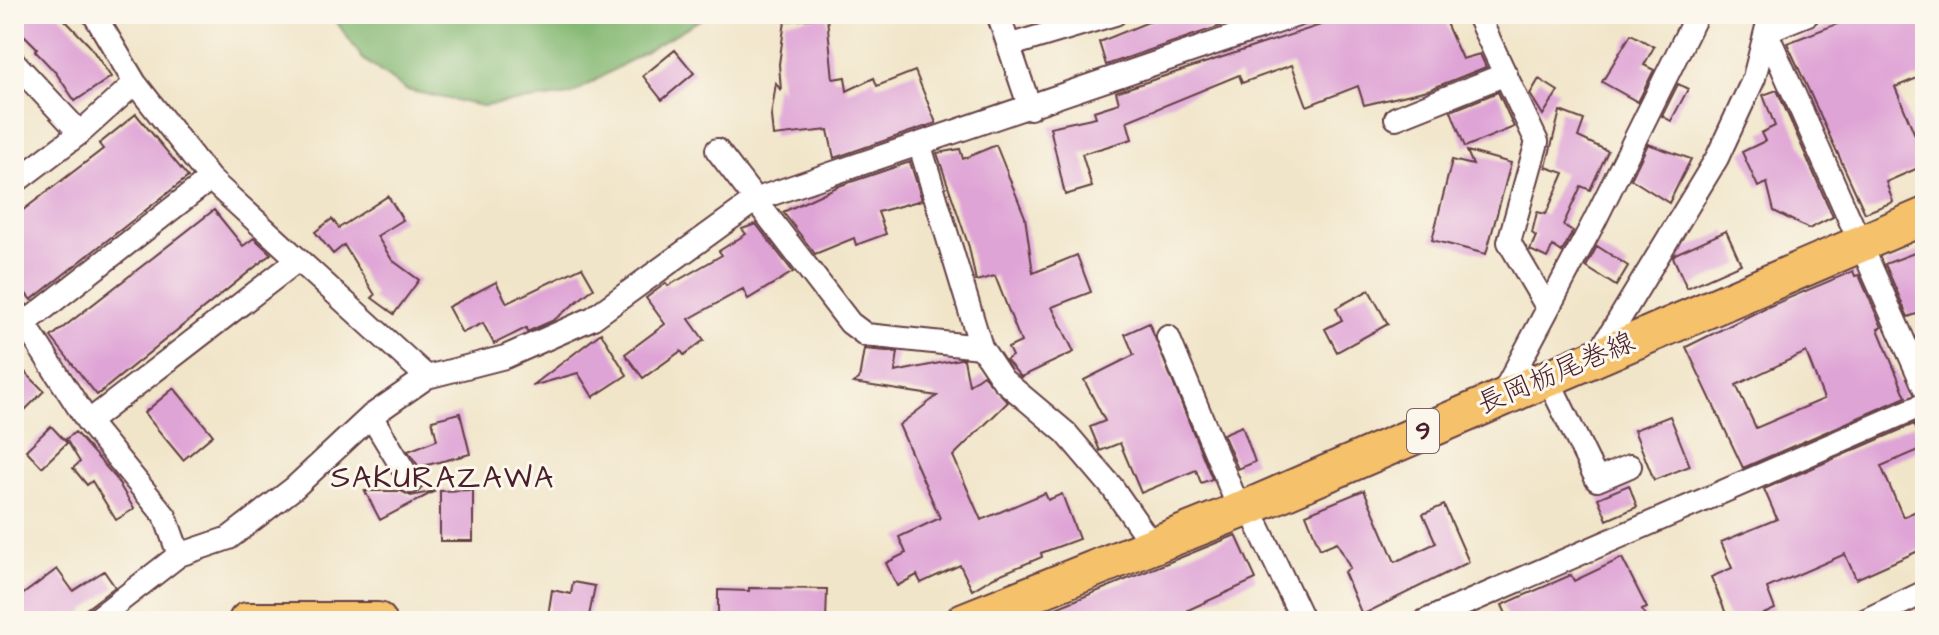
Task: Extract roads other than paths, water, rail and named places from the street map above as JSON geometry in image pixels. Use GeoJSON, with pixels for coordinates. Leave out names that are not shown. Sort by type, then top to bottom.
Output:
{"type":"FeatureCollection","features":[{"type":"Feature","properties":{"kind":"main road","name":"長岡栃尾巻線"},"geometry":{"type":"LineString","coordinates":[[964,621],[1244,509],[1925,216]]}},
{"type":"Feature","properties":{"kind":"main road"},"geometry":{"type":"LineString","coordinates":[[247,621],[378,621]]}},
{"type":"Feature","properties":{"kind":"street"},"geometry":{"type":"LineString","coordinates":[[94,14],[135,83],[210,179],[427,377]]}},
{"type":"Feature","properties":{"kind":"street"},"geometry":{"type":"LineString","coordinates":[[998,14],[1030,108]]}},
{"type":"Feature","properties":{"kind":"street"},"geometry":{"type":"LineString","coordinates":[[1011,45],[1115,14]]}},
{"type":"Feature","properties":{"kind":"street"},"geometry":{"type":"LineString","coordinates":[[94,621],[179,555],[229,538],[294,488],[371,416],[427,377],[505,357],[593,318],[757,199],[1030,108],[1258,21],[1300,14]]}},
{"type":"Feature","properties":{"kind":"street"},"geometry":{"type":"LineString","coordinates":[[1477,14],[1537,142],[1509,242],[1547,307]]}},
{"type":"Feature","properties":{"kind":"street"},"geometry":{"type":"LineString","coordinates":[[1501,397],[1595,220],[1697,14]]}},
{"type":"Feature","properties":{"kind":"street"},"geometry":{"type":"LineString","coordinates":[[1768,22],[1808,14]]}},
{"type":"Feature","properties":{"kind":"street"},"geometry":{"type":"LineString","coordinates":[[1768,22],[1859,242],[1925,389]]}},
{"type":"Feature","properties":{"kind":"street"},"geometry":{"type":"LineString","coordinates":[[1597,356],[1717,158],[1754,78],[1768,22]]}},
{"type":"Feature","properties":{"kind":"street"},"geometry":{"type":"LineString","coordinates":[[14,62],[80,133]]}},
{"type":"Feature","properties":{"kind":"street"},"geometry":{"type":"LineString","coordinates":[[1396,118],[1506,74]]}},
{"type":"Feature","properties":{"kind":"street"},"geometry":{"type":"LineString","coordinates":[[14,183],[80,133],[135,83]]}},
{"type":"Feature","properties":{"kind":"street"},"geometry":{"type":"LineString","coordinates":[[920,146],[981,347],[1003,380],[1066,433],[1153,546]]}},
{"type":"Feature","properties":{"kind":"street"},"geometry":{"type":"LineString","coordinates":[[717,150],[850,323],[866,335],[981,347]]}},
{"type":"Feature","properties":{"kind":"street"},"geometry":{"type":"LineString","coordinates":[[179,555],[165,516],[88,422],[19,316],[210,179]]}},
{"type":"Feature","properties":{"kind":"street"},"geometry":{"type":"LineString","coordinates":[[88,422],[298,260]]}},
{"type":"Feature","properties":{"kind":"street"},"geometry":{"type":"LineString","coordinates":[[1168,337],[1244,509],[1303,621]]}},
{"type":"Feature","properties":{"kind":"street"},"geometry":{"type":"LineString","coordinates":[[1547,377],[1597,480],[1630,466]]}},
{"type":"Feature","properties":{"kind":"street"},"geometry":{"type":"LineString","coordinates":[[1425,621],[1925,404]]}},
{"type":"Feature","properties":{"kind":"street"},"geometry":{"type":"LineString","coordinates":[[371,416],[411,482]]}},
{"type":"Feature","properties":{"kind":"street"},"geometry":{"type":"LineString","coordinates":[[1864,621],[1925,592]]}},
{"type":"Feature","properties":{"kind":"district","name":"SAKURAZAWA"},"geometry":{"type":"Point","coordinates":[443,478]}}]}
